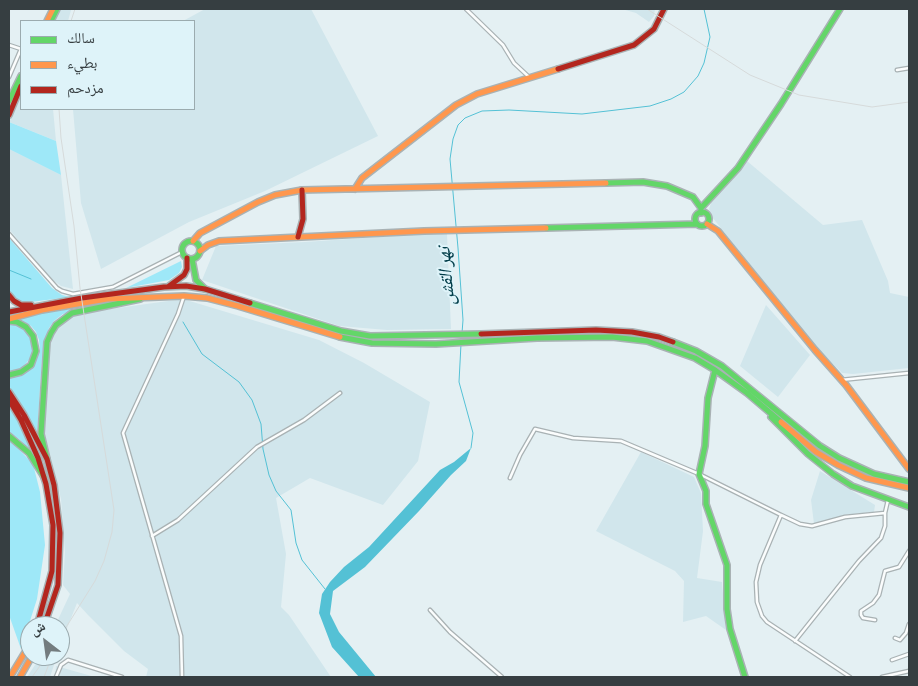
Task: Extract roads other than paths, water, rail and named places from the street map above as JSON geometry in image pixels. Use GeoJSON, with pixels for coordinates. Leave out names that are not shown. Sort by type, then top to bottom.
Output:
{"type":"FeatureCollection","features":[{"type":"Feature","properties":{"kind":"main road"},"geometry":{"type":"LineString","coordinates":[[355,189],[362,178],[456,105],[476,94],[634,45],[654,29],[664,9]]}},
{"type":"Feature","properties":{"kind":"main road"},"geometry":{"type":"LineString","coordinates":[[698,224],[695,219],[697,215],[738,168],[781,104],[840,9]]}},
{"type":"Feature","properties":{"kind":"main road"},"geometry":{"type":"LineString","coordinates":[[9,101],[20,78]]}},
{"type":"Feature","properties":{"kind":"main road"},"geometry":{"type":"LineString","coordinates":[[9,115],[20,88]]}},
{"type":"Feature","properties":{"kind":"main road"},"geometry":{"type":"LineString","coordinates":[[205,289],[196,280],[190,259],[182,252],[182,246],[186,242],[193,241],[200,233],[258,202],[275,195],[302,190],[643,182],[667,186],[693,197],[701,210],[707,215],[707,224]]}},
{"type":"Feature","properties":{"kind":"main road"},"geometry":{"type":"LineString","coordinates":[[298,238],[303,219],[302,190]]}},
{"type":"Feature","properties":{"kind":"main road"},"geometry":{"type":"LineString","coordinates":[[190,259],[197,256],[208,245],[219,241],[450,231],[698,224],[703,226],[707,224]]}},
{"type":"Feature","properties":{"kind":"main road"},"geometry":{"type":"LineString","coordinates":[[707,224],[718,232],[842,380],[909,469]]}},
{"type":"Feature","properties":{"kind":"main road"},"geometry":{"type":"LineString","coordinates":[[193,241],[199,246],[200,252]]}},
{"type":"Feature","properties":{"kind":"main road"},"geometry":{"type":"LineString","coordinates":[[169,286],[184,275],[190,259]]}},
{"type":"Feature","properties":{"kind":"main road"},"geometry":{"type":"LineString","coordinates":[[9,312],[40,305],[169,286],[186,286],[205,289],[341,331],[370,336],[437,336],[596,330],[632,332],[659,337],[696,351],[722,366],[820,446],[839,458],[874,474],[908,481]]}},
{"type":"Feature","properties":{"kind":"main road"},"geometry":{"type":"LineString","coordinates":[[9,295],[14,301],[21,304],[40,305]]}},
{"type":"Feature","properties":{"kind":"main road"},"geometry":{"type":"LineString","coordinates":[[9,320],[27,313],[88,302],[184,296],[207,298],[330,335],[372,343],[436,344],[537,338],[612,337],[638,340],[672,348],[695,358],[715,370],[747,393],[816,452],[838,465],[866,478],[909,488]]}},
{"type":"Feature","properties":{"kind":"main road"},"geometry":{"type":"LineString","coordinates":[[47,616],[58,585],[60,533],[54,485],[41,434],[47,342],[56,325],[72,313],[148,297]]}},
{"type":"Feature","properties":{"kind":"main road"},"geometry":{"type":"LineString","coordinates":[[9,320],[26,327],[33,336],[36,351],[30,365],[20,372],[9,375]]}},
{"type":"Feature","properties":{"kind":"main road"},"geometry":{"type":"LineString","coordinates":[[715,370],[708,398],[705,446],[698,474],[706,491],[706,504],[726,565],[727,609],[730,629],[745,677]]}},
{"type":"Feature","properties":{"kind":"main road"},"geometry":{"type":"LineString","coordinates":[[9,392],[24,415],[47,459]]}},
{"type":"Feature","properties":{"kind":"main road"},"geometry":{"type":"LineString","coordinates":[[747,393],[808,454],[833,474],[852,486],[909,507]]}},
{"type":"Feature","properties":{"kind":"main road"},"geometry":{"type":"LineString","coordinates":[[9,400],[30,438],[44,477],[53,525],[52,571],[40,616]]}},
{"type":"Feature","properties":{"kind":"main road"},"geometry":{"type":"LineString","coordinates":[[9,436],[29,453],[44,477]]}},
{"type":"Feature","properties":{"kind":"main road"},"geometry":{"type":"LineString","coordinates":[[10,677],[20,660]]}},
{"type":"Feature","properties":{"kind":"main road"},"geometry":{"type":"LineString","coordinates":[[20,677],[26,666]]}},
{"type":"Feature","properties":{"kind":"street"},"geometry":{"type":"LineString","coordinates":[[466,9],[503,45],[514,63],[529,77]]}},
{"type":"Feature","properties":{"kind":"street"},"geometry":{"type":"LineString","coordinates":[[9,77],[20,51]]}},
{"type":"Feature","properties":{"kind":"street"},"geometry":{"type":"LineString","coordinates":[[897,70],[909,68]]}},
{"type":"Feature","properties":{"kind":"street"},"geometry":{"type":"LineString","coordinates":[[9,234],[57,288],[73,294],[113,287],[182,252]]}},
{"type":"Feature","properties":{"kind":"street"},"geometry":{"type":"LineString","coordinates":[[182,677],[181,636],[123,433],[178,314],[184,296]]}},
{"type":"Feature","properties":{"kind":"street"},"geometry":{"type":"LineString","coordinates":[[842,380],[909,373]]}},
{"type":"Feature","properties":{"kind":"street"},"geometry":{"type":"LineString","coordinates":[[152,536],[178,520],[257,447],[304,420],[340,393]]}},
{"type":"Feature","properties":{"kind":"street"},"geometry":{"type":"LineString","coordinates":[[510,478],[520,455],[535,429],[573,438],[621,441],[698,474],[800,524],[812,526],[845,517],[885,513]]}},
{"type":"Feature","properties":{"kind":"street"},"geometry":{"type":"LineString","coordinates":[[795,641],[859,561],[881,538],[885,526],[888,499]]}},
{"type":"Feature","properties":{"kind":"street"},"geometry":{"type":"LineString","coordinates":[[781,515],[760,566],[756,582],[757,602],[762,616],[767,622],[850,677]]}},
{"type":"Feature","properties":{"kind":"street"},"geometry":{"type":"LineString","coordinates":[[875,620],[863,618],[861,611],[873,603],[879,595],[885,571],[900,567],[909,552]]}},
{"type":"Feature","properties":{"kind":"street"},"geometry":{"type":"LineString","coordinates":[[430,610],[450,632],[502,677]]}},
{"type":"Feature","properties":{"kind":"street"},"geometry":{"type":"LineString","coordinates":[[895,638],[900,640],[909,624]]}},
{"type":"Feature","properties":{"kind":"street"},"geometry":{"type":"LineString","coordinates":[[904,635],[909,637]]}},
{"type":"Feature","properties":{"kind":"street"},"geometry":{"type":"LineString","coordinates":[[892,660],[909,654]]}},
{"type":"Feature","properties":{"kind":"street"},"geometry":{"type":"LineString","coordinates":[[56,677],[61,665],[68,660],[122,677]]}},
{"type":"Feature","properties":{"kind":"street"},"geometry":{"type":"LineString","coordinates":[[882,677],[909,671]]}},
{"type":"Feature","properties":{"kind":"waterway","name":"نهر القش"},"geometry":{"type":"LineString","coordinates":[[462,333],[463,320],[450,159],[453,139],[458,125],[465,118],[482,111],[509,110],[582,114],[650,106],[671,99],[684,92],[698,76],[704,63],[710,37],[704,9]]}},
{"type":"Feature","properties":{"kind":"waterway"},"geometry":{"type":"LineString","coordinates":[[9,270],[31,279]]}},
{"type":"Feature","properties":{"kind":"waterway"},"geometry":{"type":"LineString","coordinates":[[183,322],[202,354],[239,382],[252,400],[261,424],[263,449],[269,475],[276,491],[291,510],[296,543],[302,560],[325,589]]}},
{"type":"Feature","properties":{"kind":"waterway","name":"نهر القش"},"geometry":{"type":"LineString","coordinates":[[461,344],[459,382],[473,433],[471,448]]}},
{"type":"Feature","properties":{"kind":"railway"},"geometry":{"type":"LineString","coordinates":[[71,20],[75,9]]}},
{"type":"Feature","properties":{"kind":"railway"},"geometry":{"type":"LineString","coordinates":[[647,9],[750,75],[799,95],[872,107],[909,102]]}},
{"type":"Feature","properties":{"kind":"railway"},"geometry":{"type":"LineString","coordinates":[[59,110],[80,288],[114,510],[112,532],[104,561],[95,581],[70,621]]}},
{"type":"Feature","properties":{"kind":"railway"},"geometry":{"type":"LineString","coordinates":[[32,677],[40,666]]}},
{"type":"Feature","properties":{"kind":"railway"},"geometry":{"type":"LineString","coordinates":[[44,677],[48,666]]}}]}
